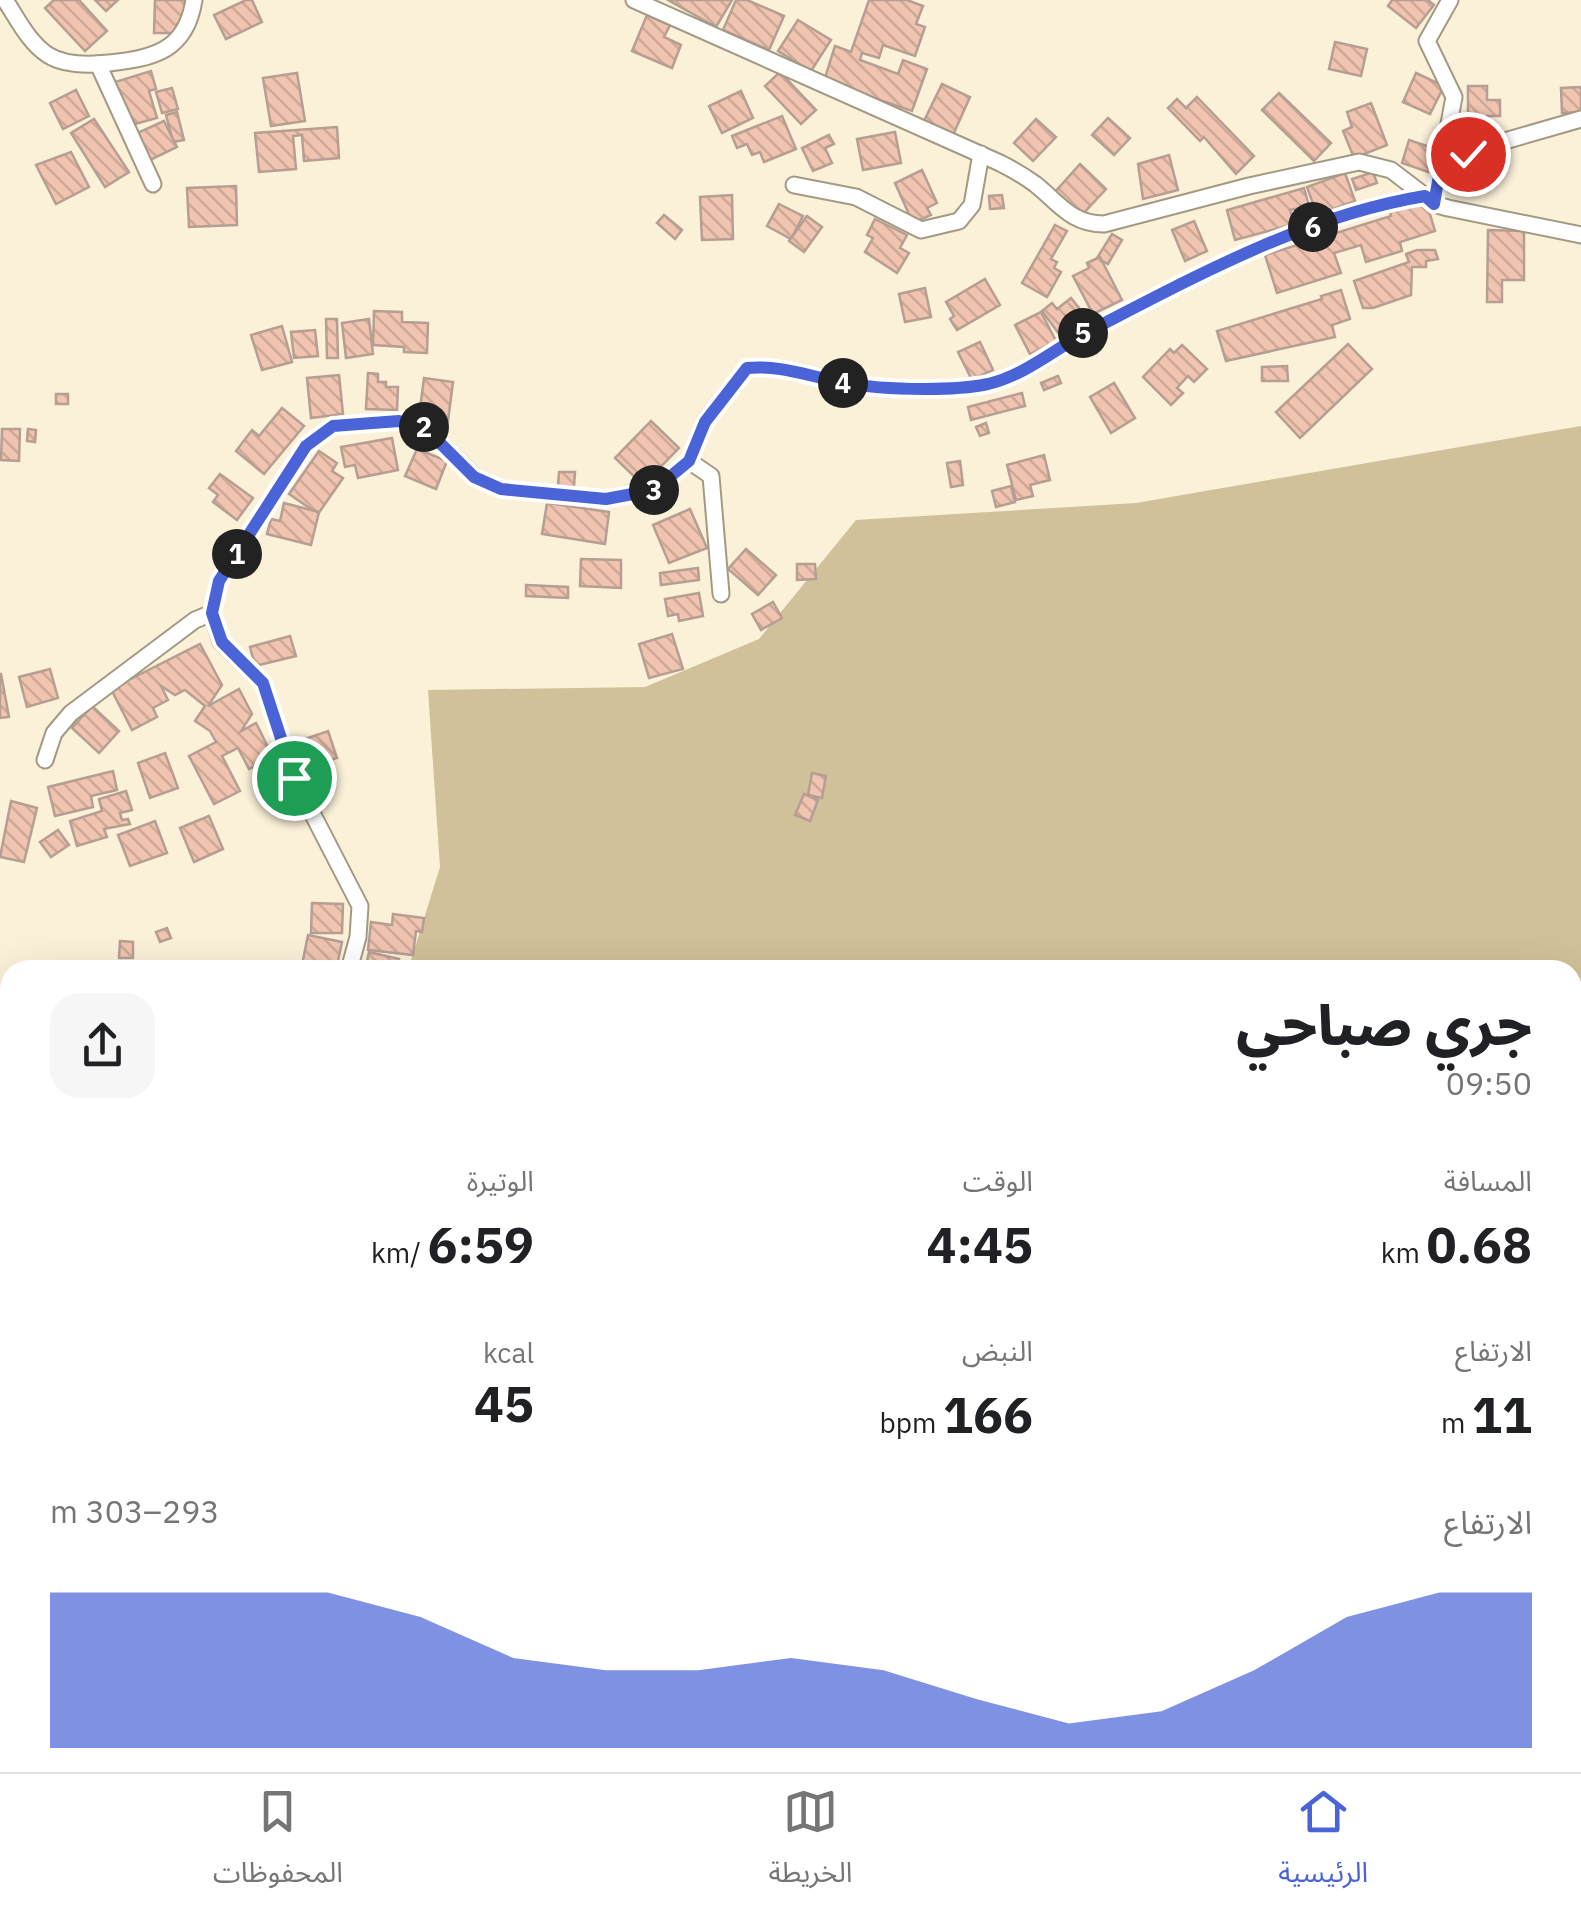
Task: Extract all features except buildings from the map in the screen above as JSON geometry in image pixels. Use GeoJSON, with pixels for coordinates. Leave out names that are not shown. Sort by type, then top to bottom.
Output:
{"type":"FeatureCollection","features":[{"type":"Feature","properties":{"kind":"street"},"geometry":{"type":"LineString","coordinates":[[5,0],[48,55],[70,63],[98,64],[144,59],[165,50],[188,23],[194,0]]}},
{"type":"Feature","properties":{"kind":"street"},"geometry":{"type":"LineString","coordinates":[[634,0],[981,154],[1027,179],[1066,214],[1091,224],[1117,222],[1358,162],[1391,170],[1430,200]]}},
{"type":"Feature","properties":{"kind":"street"},"geometry":{"type":"LineString","coordinates":[[1430,200],[1454,97],[1427,41],[1450,0]]}},
{"type":"Feature","properties":{"kind":"street"},"geometry":{"type":"LineString","coordinates":[[98,64],[153,184]]}},
{"type":"Feature","properties":{"kind":"street"},"geometry":{"type":"LineString","coordinates":[[1440,170],[1484,147],[1581,119]]}},
{"type":"Feature","properties":{"kind":"street"},"geometry":{"type":"LineString","coordinates":[[794,185],[856,198],[920,230],[959,221],[972,205],[981,154]]}},
{"type":"Feature","properties":{"kind":"street"},"geometry":{"type":"LineString","coordinates":[[352,960],[360,906],[294,778],[263,683],[222,642],[212,613],[219,581],[306,446],[333,426],[399,421],[423,426],[474,477],[501,489],[606,499],[654,490],[689,461],[705,422],[747,368],[774,366],[878,387],[986,384],[1014,376],[1073,338],[1202,273],[1274,242],[1388,202],[1430,200],[1581,235]]}},
{"type":"Feature","properties":{"kind":"street"},"geometry":{"type":"LineString","coordinates":[[689,461],[711,476],[721,594]]}},
{"type":"Feature","properties":{"kind":"street"},"geometry":{"type":"LineString","coordinates":[[45,760],[54,733],[71,714],[195,620],[212,613]]}},
{"type":"Feature","properties":{"kind":"shaded area"},"geometry":{"type":"Polygon","coordinates":[[[1581,426],[1581,960],[411,960],[440,867],[428,690],[645,687],[759,639],[856,520],[1136,503],[1581,426]]]}},
{"type":"Feature","properties":{"kind":"route"},"geometry":{"type":"LineString","coordinates":[[294,778],[263,683],[222,642],[212,613],[219,581],[306,446],[333,426],[399,421],[423,426],[474,477],[501,489],[606,499],[654,490],[689,461],[705,422],[747,368],[774,366],[878,387],[986,384],[1014,376],[1073,338],[1202,273],[1292,235],[1388,202],[1425,196],[1434,204],[1440,170],[1468,154]]}}]}
